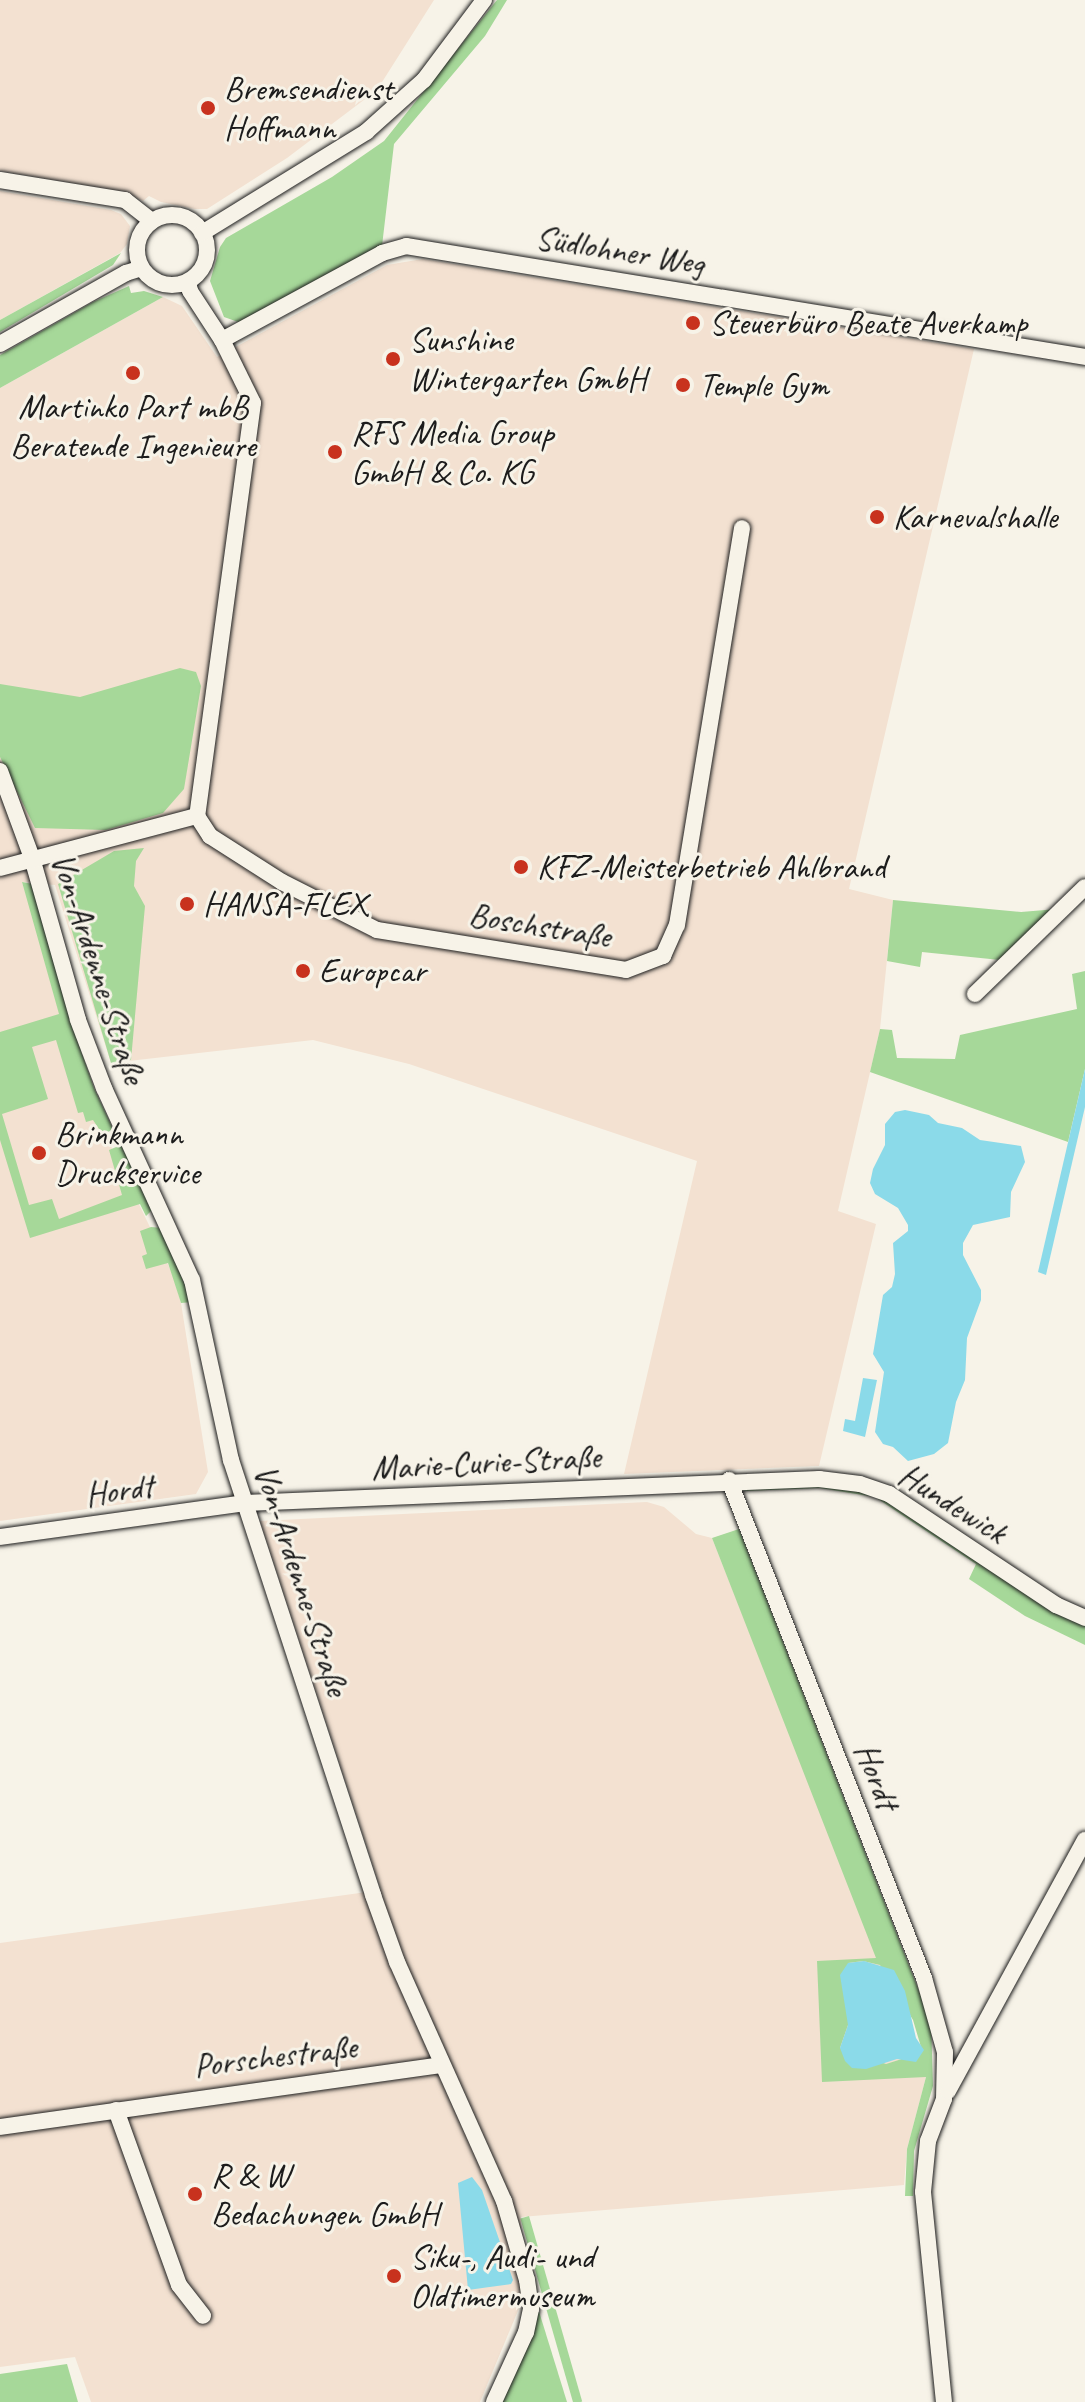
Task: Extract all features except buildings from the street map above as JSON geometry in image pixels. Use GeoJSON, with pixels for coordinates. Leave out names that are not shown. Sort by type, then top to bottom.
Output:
{"type":"FeatureCollection","features":[{"type":"Feature","properties":{"kind":"street"},"geometry":{"type":"LineString","coordinates":[[202,233],[366,132],[424,80],[484,0]]}},
{"type":"Feature","properties":{"kind":"street"},"geometry":{"type":"LineString","coordinates":[[0,180],[125,200],[152,221]]}},
{"type":"Feature","properties":{"kind":"street"},"geometry":{"type":"LineString","coordinates":[[174,215],[185,218],[202,233],[206,244],[204,266],[188,282],[162,285],[141,268],[137,242],[152,221],[174,215]]}},
{"type":"Feature","properties":{"kind":"street","name":"Südlohner Weg"},"geometry":{"type":"LineString","coordinates":[[222,340],[382,253],[406,246],[1085,357]]}},
{"type":"Feature","properties":{"kind":"street"},"geometry":{"type":"LineString","coordinates":[[0,344],[126,273],[141,268]]}},
{"type":"Feature","properties":{"kind":"street"},"geometry":{"type":"LineString","coordinates":[[0,868],[197,816],[253,403],[222,340],[190,291],[188,282]]}},
{"type":"Feature","properties":{"kind":"street","name":"Boschstraße"},"geometry":{"type":"LineString","coordinates":[[197,816],[210,836],[282,882],[377,930],[626,970],[663,956],[677,925],[742,528]]}},
{"type":"Feature","properties":{"kind":"street","name":"Von-Ardenne-Straße"},"geometry":{"type":"LineString","coordinates":[[0,771],[32,858],[78,1020],[104,1088],[192,1280],[202,1310],[220,1419],[373,1895],[397,1962],[504,2201],[527,2280],[531,2309],[526,2332],[494,2402]]}},
{"type":"Feature","properties":{"kind":"street"},"geometry":{"type":"LineString","coordinates":[[975,994],[1085,887]]}},
{"type":"Feature","properties":{"kind":"street","name":"Marie-Curie-Straße"},"geometry":{"type":"LineString","coordinates":[[245,1503],[729,1480]]}},
{"type":"Feature","properties":{"kind":"street","name":"Hordt"},"geometry":{"type":"LineString","coordinates":[[729,1480],[924,1978],[945,2052],[944,2099]]}},
{"type":"Feature","properties":{"kind":"street","name":"Hundewick"},"geometry":{"type":"LineString","coordinates":[[729,1480],[830,1480],[860,1484],[889,1494],[1045,1598],[1085,1618]]}},
{"type":"Feature","properties":{"kind":"street","name":"Hordt"},"geometry":{"type":"LineString","coordinates":[[0,1537],[245,1503]]}},
{"type":"Feature","properties":{"kind":"street","name":"Hordt"},"geometry":{"type":"LineString","coordinates":[[944,2402],[923,2192],[928,2141],[944,2099],[1085,1840]]}},
{"type":"Feature","properties":{"kind":"street","name":"Porschestraße"},"geometry":{"type":"LineString","coordinates":[[0,2127],[442,2065]]}},
{"type":"Feature","properties":{"kind":"street"},"geometry":{"type":"LineString","coordinates":[[116,2110],[179,2285],[203,2316]]}},
{"type":"Feature","properties":{"kind":"shaded area"},"geometry":{"type":"Polygon","coordinates":[[[0,0],[434,0],[377,90],[287,158],[207,209],[195,209],[161,202],[149,196],[143,201],[124,192],[0,171],[0,0]]]}},
{"type":"Feature","properties":{"kind":"shaded area"},"geometry":{"type":"Polygon","coordinates":[[[0,191],[121,214],[130,226],[127,244],[120,253],[0,320],[0,191]]]}},
{"type":"Feature","properties":{"kind":"shaded area"},"geometry":{"type":"Polygon","coordinates":[[[423,259],[974,349],[849,889],[893,900],[880,1029],[838,1211],[876,1224],[819,1466],[624,1474],[697,1161],[409,1064],[313,1040],[111,1063],[55,885],[22,882],[98,1119],[173,1275],[181,1303],[208,1472],[196,1494],[0,1521],[0,388],[163,297],[182,306],[217,357],[387,265],[423,259]]]}},
{"type":"Feature","properties":{"kind":"shaded area"},"geometry":{"type":"Polygon","coordinates":[[[647,1502],[664,1507],[696,1534],[712,1538],[926,2077],[907,2149],[904,2185],[521,2217],[520,2255],[527,2289],[480,2402],[91,2402],[75,2357],[0,2367],[0,1943],[381,1890],[260,1521],[647,1502]]]}},
{"type":"Feature","properties":{"kind":"green space"},"geometry":{"type":"Polygon","coordinates":[[[497,0],[507,0],[485,36],[394,144],[382,246],[241,323],[224,317],[210,281],[220,247],[226,238],[332,177],[384,141],[497,0]]]}},
{"type":"Feature","properties":{"kind":"green space"},"geometry":{"type":"Polygon","coordinates":[[[121,253],[113,265],[0,332],[0,320],[121,253]]]}},
{"type":"Feature","properties":{"kind":"green space"},"geometry":{"type":"Polygon","coordinates":[[[129,286],[131,293],[144,291],[163,297],[0,388],[0,355],[93,302],[129,286]]]}},
{"type":"Feature","properties":{"kind":"green space"},"geometry":{"type":"Polygon","coordinates":[[[180,668],[196,672],[201,686],[184,789],[163,813],[106,830],[35,828],[0,757],[0,684],[80,697],[180,668]]]}},
{"type":"Feature","properties":{"kind":"green space"},"geometry":{"type":"Polygon","coordinates":[[[144,848],[136,861],[134,886],[145,906],[131,1060],[111,1063],[58,884],[114,851],[144,848]]]}},
{"type":"Feature","properties":{"kind":"green space"},"geometry":{"type":"Polygon","coordinates":[[[22,882],[33,884],[80,1048],[113,1129],[103,1135],[93,1120],[86,1122],[83,1112],[78,1113],[56,1040],[32,1047],[48,1099],[2,1114],[29,1205],[52,1199],[59,1219],[122,1195],[109,1150],[121,1145],[153,1209],[146,1216],[140,1204],[30,1238],[0,1140],[0,1032],[59,1014],[22,882]]]}},
{"type":"Feature","properties":{"kind":"green space"},"geometry":{"type":"Polygon","coordinates":[[[893,900],[1021,912],[1057,909],[1000,960],[922,952],[920,967],[887,961],[893,900]]]}},
{"type":"Feature","properties":{"kind":"green space"},"geometry":{"type":"Polygon","coordinates":[[[1085,971],[1085,1069],[1068,1142],[870,1072],[880,1029],[892,1030],[897,1058],[955,1059],[960,1035],[1077,1009],[1072,974],[1085,971]]]}},
{"type":"Feature","properties":{"kind":"green space"},"geometry":{"type":"Polygon","coordinates":[[[151,1227],[162,1228],[192,1302],[181,1303],[168,1263],[146,1269],[142,1256],[147,1254],[140,1231],[151,1227]]]}},
{"type":"Feature","properties":{"kind":"green space"},"geometry":{"type":"Polygon","coordinates":[[[812,1480],[883,1495],[1085,1621],[1085,1645],[1025,1616],[969,1579],[976,1564],[875,1497],[820,1488],[742,1491],[746,1486],[812,1480]]]}},
{"type":"Feature","properties":{"kind":"green space"},"geometry":{"type":"Polygon","coordinates":[[[739,1529],[931,2022],[933,2086],[914,2151],[913,2196],[905,2196],[907,2149],[926,2077],[822,2082],[817,1961],[876,1958],[712,1538],[739,1529]],[[863,1961],[848,1963],[848,2025],[840,2048],[886,2064],[905,2058],[921,2047],[913,2020],[880,1965],[863,1961]]]}},
{"type":"Feature","properties":{"kind":"green space"},"geometry":{"type":"Polygon","coordinates":[[[529,2216],[582,2402],[573,2402],[520,2218],[529,2216]]]}},
{"type":"Feature","properties":{"kind":"green space"},"geometry":{"type":"Polygon","coordinates":[[[537,2305],[567,2402],[501,2402],[537,2305]]]}},
{"type":"Feature","properties":{"kind":"green space"},"geometry":{"type":"Polygon","coordinates":[[[67,2364],[78,2402],[0,2402],[0,2374],[67,2364]]]}},
{"type":"Feature","properties":{"kind":"water"},"geometry":{"type":"Polygon","coordinates":[[[1085,1069],[1085,1107],[1046,1275],[1038,1272],[1085,1069]]]}},
{"type":"Feature","properties":{"kind":"water"},"geometry":{"type":"Polygon","coordinates":[[[905,1110],[929,1115],[938,1123],[962,1128],[980,1140],[1021,1146],[1025,1162],[1011,1192],[1010,1217],[973,1225],[963,1243],[963,1255],[981,1290],[981,1300],[967,1338],[965,1380],[956,1402],[948,1443],[934,1454],[908,1461],[893,1447],[883,1444],[875,1432],[884,1372],[873,1354],[883,1295],[892,1287],[895,1274],[893,1243],[908,1231],[908,1225],[898,1208],[875,1194],[870,1183],[885,1145],[885,1124],[895,1112],[905,1110]]]}},
{"type":"Feature","properties":{"kind":"water"},"geometry":{"type":"Polygon","coordinates":[[[863,1378],[877,1380],[865,1437],[843,1431],[845,1419],[855,1421],[863,1378]]]}},
{"type":"Feature","properties":{"kind":"water"},"geometry":{"type":"Polygon","coordinates":[[[864,1961],[894,1970],[905,1991],[916,2038],[924,2050],[916,2062],[897,2059],[866,2069],[852,2068],[845,2061],[840,2048],[848,2025],[840,1975],[848,1963],[864,1961]]]}},
{"type":"Feature","properties":{"kind":"water"},"geometry":{"type":"Polygon","coordinates":[[[472,2177],[482,2190],[513,2280],[511,2284],[468,2290],[458,2183],[472,2177]]]}},
{"type":"Feature","properties":{"kind":"place","name":"Bremsendienst Hoffmann"},"geometry":{"type":"Point","coordinates":[208,108]}},
{"type":"Feature","properties":{"kind":"place","name":"Steuerbüro Beate Averkamp"},"geometry":{"type":"Point","coordinates":[693,323]}},
{"type":"Feature","properties":{"kind":"place","name":"Sunshine Wintergarten GmbH"},"geometry":{"type":"Point","coordinates":[393,359]}},
{"type":"Feature","properties":{"kind":"place","name":"Martinko Part mbB Beratende Ingenieure"},"geometry":{"type":"Point","coordinates":[133,373]}},
{"type":"Feature","properties":{"kind":"place","name":"Temple Gym"},"geometry":{"type":"Point","coordinates":[683,385]}},
{"type":"Feature","properties":{"kind":"place","name":"RFS Media Group GmbH & Co. KG"},"geometry":{"type":"Point","coordinates":[335,452]}},
{"type":"Feature","properties":{"kind":"place","name":"Karnevalshalle"},"geometry":{"type":"Point","coordinates":[877,517]}},
{"type":"Feature","properties":{"kind":"place","name":"KFZ-Meisterbetrieb Ahlbrand"},"geometry":{"type":"Point","coordinates":[521,867]}},
{"type":"Feature","properties":{"kind":"place","name":"HANSA-FLEX"},"geometry":{"type":"Point","coordinates":[187,904]}},
{"type":"Feature","properties":{"kind":"place","name":"Europcar"},"geometry":{"type":"Point","coordinates":[303,971]}},
{"type":"Feature","properties":{"kind":"place","name":"Brinkmann Druckservice"},"geometry":{"type":"Point","coordinates":[39,1153]}},
{"type":"Feature","properties":{"kind":"place","name":"R & W Bedachungen GmbH"},"geometry":{"type":"Point","coordinates":[195,2194]}},
{"type":"Feature","properties":{"kind":"place","name":"Siku-, Audi- und Oldtimermuseum"},"geometry":{"type":"Point","coordinates":[394,2276]}}]}
